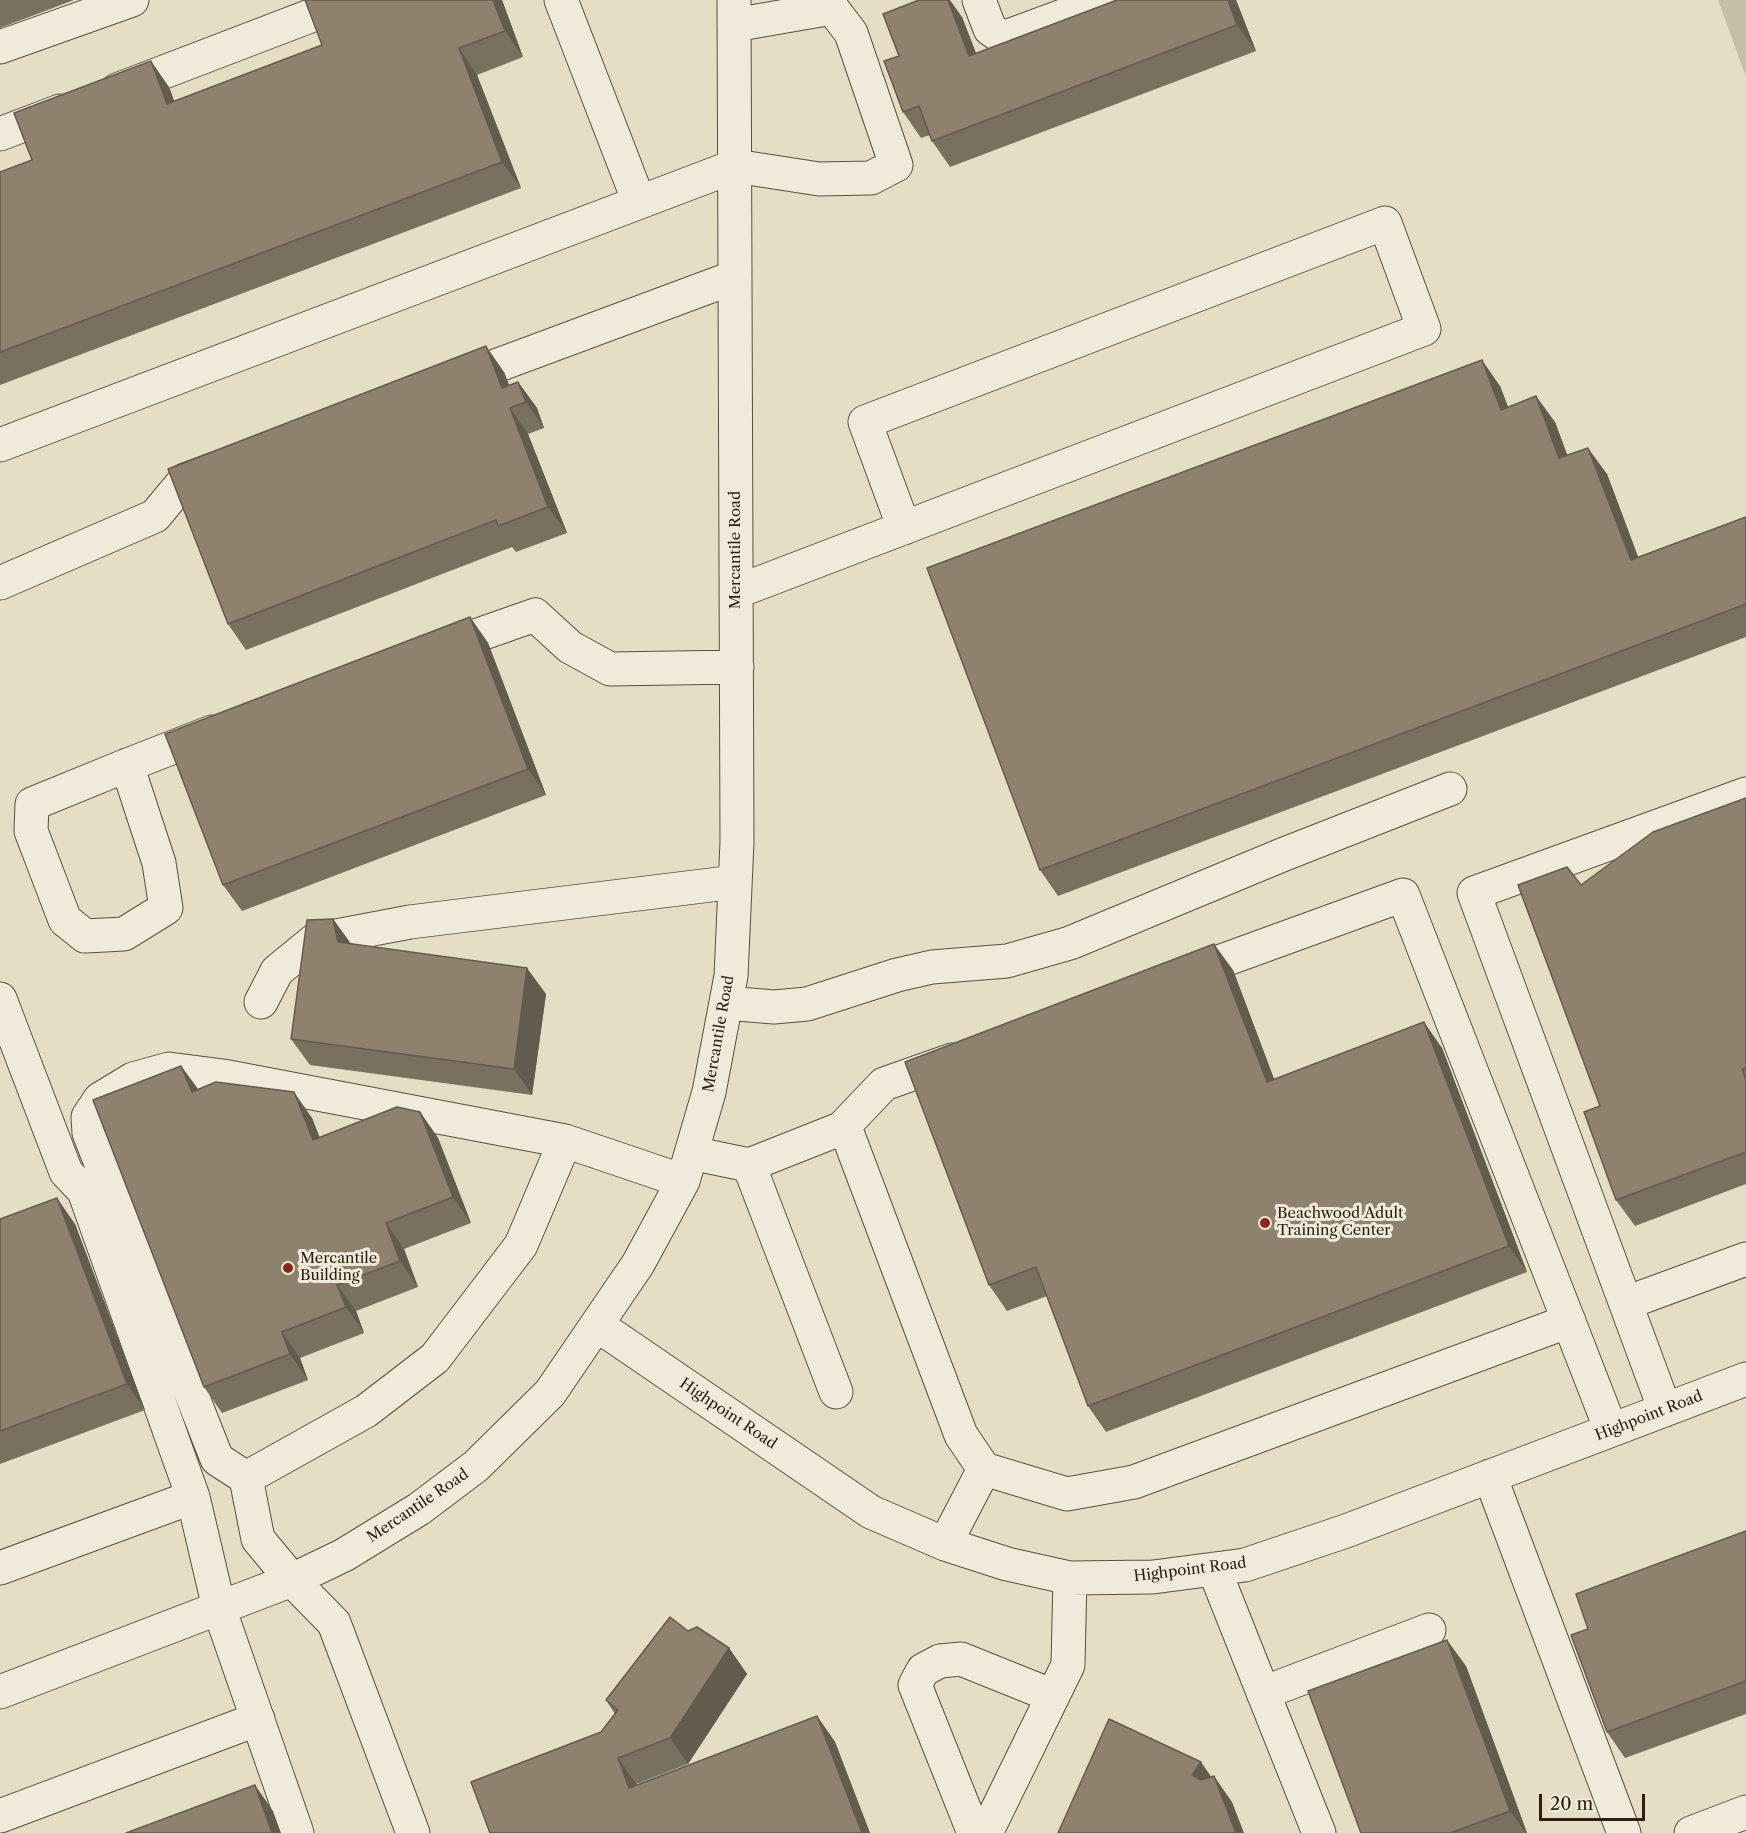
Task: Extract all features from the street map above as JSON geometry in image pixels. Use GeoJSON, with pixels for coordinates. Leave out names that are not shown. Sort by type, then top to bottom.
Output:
{"type":"FeatureCollection","features":[{"type":"Feature","properties":{"kind":"street"},"geometry":{"type":"LineString","coordinates":[[0,47],[132,0]]}},
{"type":"Feature","properties":{"kind":"street"},"geometry":{"type":"LineString","coordinates":[[0,134],[352,0]]}},
{"type":"Feature","properties":{"kind":"street"},"geometry":{"type":"LineString","coordinates":[[561,0],[639,202]]}},
{"type":"Feature","properties":{"kind":"street"},"geometry":{"type":"LineString","coordinates":[[979,0],[990,29],[1003,38],[1106,0]]}},
{"type":"Feature","properties":{"kind":"street"},"geometry":{"type":"LineString","coordinates":[[0,445],[735,166],[819,179],[871,178],[896,165],[842,4],[734,12]]}},
{"type":"Feature","properties":{"kind":"street","name":"Mercantile Road"},"geometry":{"type":"LineString","coordinates":[[0,1692],[292,1580],[344,1555],[419,1509],[476,1466],[550,1393],[639,1264],[687,1167],[709,1092],[731,976],[737,842],[734,12]]}},
{"type":"Feature","properties":{"kind":"street"},"geometry":{"type":"LineString","coordinates":[[736,592],[904,528],[1424,329],[1385,223],[865,422],[904,528]]}},
{"type":"Feature","properties":{"kind":"street"},"geometry":{"type":"LineString","coordinates":[[428,391],[735,277]]}},
{"type":"Feature","properties":{"kind":"street"},"geometry":{"type":"LineString","coordinates":[[0,583],[155,516],[185,480],[241,460]]}},
{"type":"Feature","properties":{"kind":"street"},"geometry":{"type":"LineString","coordinates":[[409,660],[535,615],[570,646],[610,669],[736,667]]}},
{"type":"Feature","properties":{"kind":"street"},"geometry":{"type":"LineString","coordinates":[[127,765],[159,863],[166,908],[124,934],[86,936],[65,920],[31,831],[32,804],[127,765],[242,721]]}},
{"type":"Feature","properties":{"kind":"street"},"geometry":{"type":"LineString","coordinates":[[726,1003],[774,1006],[807,1004],[897,975],[932,967],[1007,961],[1038,954],[1450,789]]}},
{"type":"Feature","properties":{"kind":"street"},"geometry":{"type":"LineString","coordinates":[[1665,1410],[1474,894],[1746,794]]}},
{"type":"Feature","properties":{"kind":"street"},"geometry":{"type":"LineString","coordinates":[[261,1002],[277,971],[315,940],[410,922],[735,882]]}},
{"type":"Feature","properties":{"kind":"street"},"geometry":{"type":"LineString","coordinates":[[1160,984],[1404,895],[1611,1430]]}},
{"type":"Feature","properties":{"kind":"street"},"geometry":{"type":"LineString","coordinates":[[0,999],[66,1172],[84,1191],[193,1497],[219,1608],[297,1833]]}},
{"type":"Feature","properties":{"kind":"street"},"geometry":{"type":"LineString","coordinates":[[413,1833],[334,1623],[292,1580],[258,1539],[246,1478],[217,1459],[89,1133],[88,1117],[100,1099],[133,1079],[169,1069],[223,1076],[565,1141],[687,1167],[749,1165],[842,1128],[884,1084],[984,1048]]}},
{"type":"Feature","properties":{"kind":"street"},"geometry":{"type":"LineString","coordinates":[[842,1128],[845,1127],[961,1434],[984,1469],[1067,1494],[1134,1482],[1569,1321]]}},
{"type":"Feature","properties":{"kind":"street"},"geometry":{"type":"LineString","coordinates":[[246,1478],[366,1411],[435,1358],[521,1245],[565,1141]]}},
{"type":"Feature","properties":{"kind":"street"},"geometry":{"type":"LineString","coordinates":[[749,1165],[836,1392]]}},
{"type":"Feature","properties":{"kind":"street"},"geometry":{"type":"LineString","coordinates":[[1626,1303],[1746,1259]]}},
{"type":"Feature","properties":{"kind":"street","name":"Highpoint Road"},"geometry":{"type":"LineString","coordinates":[[597,1325],[871,1512],[945,1544],[1007,1564],[1070,1578],[1153,1577],[1245,1565],[1346,1531],[1746,1379]]}},
{"type":"Feature","properties":{"kind":"street"},"geometry":{"type":"LineString","coordinates":[[945,1544],[984,1469]]}},
{"type":"Feature","properties":{"kind":"street"},"geometry":{"type":"LineString","coordinates":[[1491,1476],[1624,1833]]}},
{"type":"Feature","properties":{"kind":"street"},"geometry":{"type":"LineString","coordinates":[[0,1569],[193,1497]]}},
{"type":"Feature","properties":{"kind":"street"},"geometry":{"type":"LineString","coordinates":[[1214,1569],[1319,1833]]}},
{"type":"Feature","properties":{"kind":"street"},"geometry":{"type":"LineString","coordinates":[[986,1833],[1068,1665],[1070,1578]]}},
{"type":"Feature","properties":{"kind":"street"},"geometry":{"type":"LineString","coordinates":[[1263,1693],[1429,1630]]}},
{"type":"Feature","properties":{"kind":"street"},"geometry":{"type":"LineString","coordinates":[[974,1833],[915,1685],[923,1670],[940,1661],[961,1659],[1053,1696]]}},
{"type":"Feature","properties":{"kind":"street"},"geometry":{"type":"LineString","coordinates":[[0,1816],[258,1719]]}},
{"type":"Feature","properties":{"kind":"street"},"geometry":{"type":"LineString","coordinates":[[1690,1833],[1746,1812]]}},
{"type":"Feature","properties":{"kind":"shaded area"},"geometry":{"type":"Polygon","coordinates":[[[1718,0],[1746,0],[1746,77],[1718,0]]]}},
{"type":"Feature","properties":{"kind":"building"},"geometry":{"type":"Polygon","coordinates":[[[305,0],[493,0],[505,31],[459,48],[502,162],[0,352],[0,172],[32,160],[14,113],[151,61],[167,104],[322,45],[305,0]]]}},
{"type":"Feature","properties":{"kind":"building"},"geometry":{"type":"Polygon","coordinates":[[[919,0],[948,0],[969,56],[1117,0],[1228,0],[1237,25],[932,141],[919,106],[903,112],[884,61],[899,56],[883,14],[919,0]]]}},
{"type":"Feature","properties":{"kind":"building"},"geometry":{"type":"Polygon","coordinates":[[[486,346],[502,388],[518,382],[526,402],[510,408],[548,507],[498,526],[496,520],[228,624],[168,469],[486,346]]]}},
{"type":"Feature","properties":{"kind":"building"},"geometry":{"type":"Polygon","coordinates":[[[1482,360],[1501,410],[1536,396],[1559,458],[1588,448],[1631,560],[1746,517],[1746,604],[1040,870],[927,568],[1482,360]]]}},
{"type":"Feature","properties":{"kind":"building"},"geometry":{"type":"Polygon","coordinates":[[[470,617],[528,769],[223,885],[165,734],[470,617]]]}},
{"type":"Feature","properties":{"kind":"building"},"geometry":{"type":"Polygon","coordinates":[[[1746,798],[1746,1068],[1742,1069],[1746,1080],[1746,1152],[1616,1200],[1584,1112],[1600,1106],[1518,885],[1567,867],[1581,885],[1653,832],[1746,798]]]}},
{"type":"Feature","properties":{"kind":"building"},"geometry":{"type":"Polygon","coordinates":[[[333,919],[338,942],[527,968],[514,1069],[291,1039],[307,920],[333,919]]]}},
{"type":"Feature","properties":{"kind":"building"},"geometry":{"type":"Polygon","coordinates":[[[1214,944],[1267,1082],[1424,1022],[1509,1246],[1088,1406],[1036,1267],[989,1285],[905,1062],[1214,944]]]}},
{"type":"Feature","properties":{"kind":"building","name":"Mercantile Building"},"geometry":{"type":"Polygon","coordinates":[[[181,1066],[192,1092],[216,1082],[294,1092],[313,1140],[397,1107],[420,1112],[453,1197],[386,1223],[400,1261],[337,1285],[346,1307],[282,1332],[290,1354],[204,1387],[93,1100],[181,1066]]]}},
{"type":"Feature","properties":{"kind":"building"},"geometry":{"type":"Polygon","coordinates":[[[57,1198],[127,1384],[0,1431],[0,1219],[57,1198]]]}},
{"type":"Feature","properties":{"kind":"building"},"geometry":{"type":"Polygon","coordinates":[[[1746,1531],[1746,1681],[1607,1732],[1571,1635],[1588,1629],[1576,1594],[1746,1531]]]}},
{"type":"Feature","properties":{"kind":"building"},"geometry":{"type":"Polygon","coordinates":[[[670,1617],[688,1631],[697,1627],[729,1648],[670,1738],[618,1758],[629,1788],[817,1716],[862,1833],[490,1833],[471,1782],[601,1732],[618,1710],[606,1700],[670,1617]]]}},
{"type":"Feature","properties":{"kind":"building"},"geometry":{"type":"Polygon","coordinates":[[[1447,1640],[1510,1811],[1450,1833],[1361,1833],[1308,1691],[1447,1640]]]}},
{"type":"Feature","properties":{"kind":"building"},"geometry":{"type":"Polygon","coordinates":[[[1109,1719],[1201,1762],[1192,1775],[1201,1780],[1214,1776],[1236,1833],[1058,1833],[1109,1719]]]}},
{"type":"Feature","properties":{"kind":"building"},"geometry":{"type":"Polygon","coordinates":[[[255,1785],[272,1833],[126,1833],[255,1785]]]}},
{"type":"Feature","properties":{"kind":"place","name":"Beachwood Adult Training Center"},"geometry":{"type":"Point","coordinates":[1265,1223]}},
{"type":"Feature","properties":{"kind":"place","name":"Mercantile Building"},"geometry":{"type":"Point","coordinates":[288,1268]}}]}
